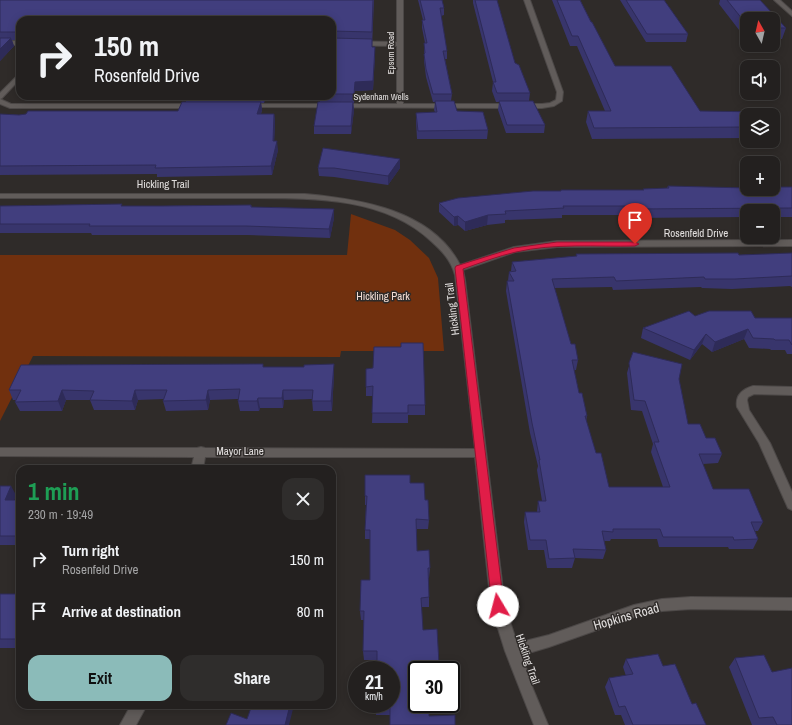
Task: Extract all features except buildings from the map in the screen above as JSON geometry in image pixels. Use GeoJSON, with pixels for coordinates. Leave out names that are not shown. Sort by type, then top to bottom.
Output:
{"type":"FeatureCollection","features":[{"type":"Feature","properties":{"kind":"street","name":"Epsom Road"},"geometry":{"type":"LineString","coordinates":[[400,0],[400,106]]}},
{"type":"Feature","properties":{"kind":"street","name":"Sydenham Wells"},"geometry":{"type":"LineString","coordinates":[[243,106],[538,106],[554,104],[559,101],[560,92],[527,0]]}},
{"type":"Feature","properties":{"kind":"street"},"geometry":{"type":"LineString","coordinates":[[777,0],[792,14]]}},
{"type":"Feature","properties":{"kind":"street"},"geometry":{"type":"LineString","coordinates":[[0,43],[16,43]]}},
{"type":"Feature","properties":{"kind":"street"},"geometry":{"type":"LineString","coordinates":[[336,43],[400,44]]}},
{"type":"Feature","properties":{"kind":"street"},"geometry":{"type":"LineString","coordinates":[[0,97],[16,79]]}},
{"type":"Feature","properties":{"kind":"street"},"geometry":{"type":"LineString","coordinates":[[0,101],[10,106],[204,106]]}},
{"type":"Feature","properties":{"kind":"street","name":"Hickling Trail"},"geometry":{"type":"LineString","coordinates":[[0,196],[305,196],[334,198],[378,208],[405,219],[425,231],[439,243],[452,256],[459,268],[498,606],[512,651],[541,725]]}},
{"type":"Feature","properties":{"kind":"street","name":"Rosenfeld Drive"},"geometry":{"type":"LineString","coordinates":[[459,268],[514,250],[557,244],[792,243]]}},
{"type":"Feature","properties":{"kind":"street"},"geometry":{"type":"LineString","coordinates":[[792,391],[753,390],[747,392],[743,396],[742,401],[745,411],[760,435],[792,505]]}},
{"type":"Feature","properties":{"kind":"street"},"geometry":{"type":"LineString","coordinates":[[198,465],[201,451]]}},
{"type":"Feature","properties":{"kind":"street","name":"Mayor Lane"},"geometry":{"type":"LineString","coordinates":[[0,452],[480,452]]}},
{"type":"Feature","properties":{"kind":"street","name":"Hopkins Road"},"geometry":{"type":"LineString","coordinates":[[512,651],[549,641],[634,612],[662,605],[692,603],[792,604]]}},
{"type":"Feature","properties":{"kind":"street"},"geometry":{"type":"LineString","coordinates":[[127,725],[137,709]]}},
{"type":"Feature","properties":{"kind":"green space","name":"Hickling Park"},"geometry":{"type":"Polygon","coordinates":[[[351,214],[395,230],[410,240],[429,258],[438,278],[444,351],[341,351],[340,357],[33,356],[0,421],[0,255],[347,255],[351,214]]]}},
{"type":"Feature","properties":{"kind":"route"},"geometry":{"type":"LineString","coordinates":[[498,606],[490,548],[459,268],[483,259],[533,246],[557,244],[635,244]]}}]}
